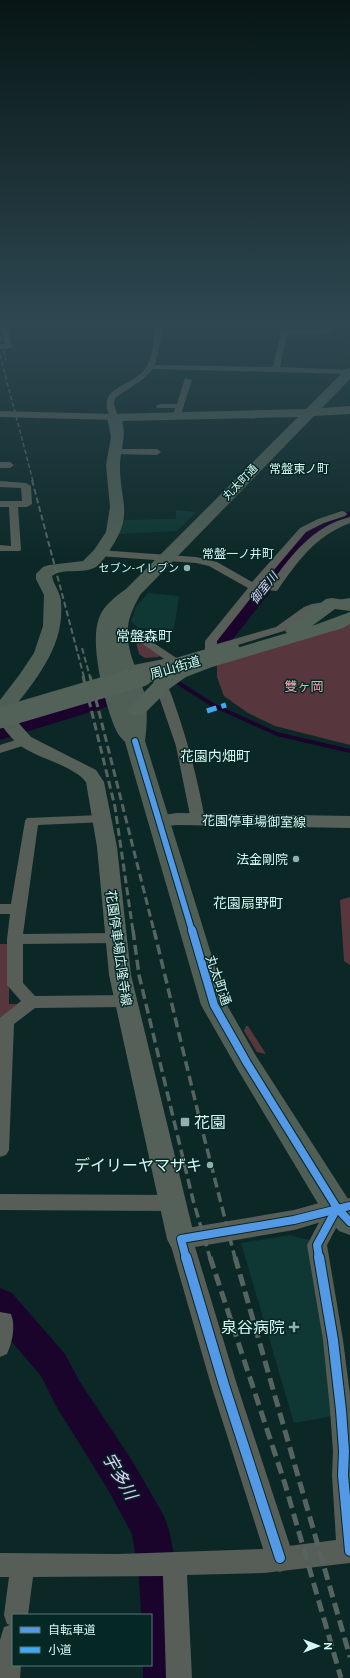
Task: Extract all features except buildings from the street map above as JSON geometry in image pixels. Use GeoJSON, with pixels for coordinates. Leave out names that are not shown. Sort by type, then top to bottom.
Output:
{"type":"FeatureCollection","features":[{"type":"Feature","properties":{"kind":"highway"},"geometry":{"type":"LineString","coordinates":[[293,632],[332,603],[350,606]]}},
{"type":"Feature","properties":{"kind":"highway","name":"周山街道"},"geometry":{"type":"LineString","coordinates":[[7,723],[232,650],[350,616]]}},
{"type":"Feature","properties":{"kind":"highway"},"geometry":{"type":"LineString","coordinates":[[127,668],[157,673],[179,673],[182,665],[337,624],[350,616]]}},
{"type":"Feature","properties":{"kind":"highway"},"geometry":{"type":"LineString","coordinates":[[130,716],[157,673]]}},
{"type":"Feature","properties":{"kind":"main road","name":"丸太町通"},"geometry":{"type":"LineString","coordinates":[[316,405],[132,593],[114,606],[104,630],[103,645],[106,660],[130,716],[135,741],[158,821],[214,1005],[247,1063],[346,1212]]}},
{"type":"Feature","properties":{"kind":"main road"},"geometry":{"type":"LineString","coordinates":[[7,723],[35,665],[51,638],[54,611],[52,592],[44,580],[44,574],[54,567],[89,564],[114,532],[116,526],[117,493],[113,464],[118,442],[118,427],[114,417],[179,410],[308,413],[350,410]]}},
{"type":"Feature","properties":{"kind":"main road","name":"丸太町通"},"geometry":{"type":"LineString","coordinates":[[130,716],[136,700],[122,651],[119,631],[122,616],[132,593]]}},
{"type":"Feature","properties":{"kind":"main road"},"geometry":{"type":"LineString","coordinates":[[106,660],[112,664],[127,668]]}},
{"type":"Feature","properties":{"kind":"main road","name":"花園停車場広隆寺線"},"geometry":{"type":"LineString","coordinates":[[7,723],[89,774],[95,782],[107,847],[116,938],[126,1001],[181,1239]]}},
{"type":"Feature","properties":{"kind":"main road","name":"花園停車場御室線"},"geometry":{"type":"LineString","coordinates":[[158,821],[198,820],[350,822]]}},
{"type":"Feature","properties":{"kind":"street"},"geometry":{"type":"LineString","coordinates":[[0,414],[114,417],[110,405]]}},
{"type":"Feature","properties":{"kind":"street"},"geometry":{"type":"LineString","coordinates":[[160,406],[179,410],[181,405]]}},
{"type":"Feature","properties":{"kind":"street"},"geometry":{"type":"LineString","coordinates":[[116,452],[157,452]]}},
{"type":"Feature","properties":{"kind":"street"},"geometry":{"type":"LineString","coordinates":[[0,465],[10,465]]}},
{"type":"Feature","properties":{"kind":"street"},"geometry":{"type":"LineString","coordinates":[[0,484],[26,486],[27,504],[0,504]]}},
{"type":"Feature","properties":{"kind":"street"},"geometry":{"type":"LineString","coordinates":[[0,548],[16,549],[15,514],[13,504]]}},
{"type":"Feature","properties":{"kind":"street"},"geometry":{"type":"LineString","coordinates":[[211,650],[211,641],[303,530],[321,521],[350,512]]}},
{"type":"Feature","properties":{"kind":"street"},"geometry":{"type":"LineString","coordinates":[[99,553],[196,560],[213,564],[256,586],[273,589],[302,550],[314,539],[329,528],[350,520]]}},
{"type":"Feature","properties":{"kind":"street"},"geometry":{"type":"LineString","coordinates":[[134,633],[182,665],[211,650],[280,629],[308,609],[332,603],[350,601]]}},
{"type":"Feature","properties":{"kind":"street"},"geometry":{"type":"LineString","coordinates":[[157,673],[187,762],[198,820]]}},
{"type":"Feature","properties":{"kind":"street"},"geometry":{"type":"LineString","coordinates":[[0,748],[7,723]]}},
{"type":"Feature","properties":{"kind":"street"},"geometry":{"type":"LineString","coordinates":[[31,1002],[14,985],[15,939],[18,909],[32,821],[101,819]]}},
{"type":"Feature","properties":{"kind":"street"},"geometry":{"type":"LineString","coordinates":[[0,909],[18,909]]}},
{"type":"Feature","properties":{"kind":"street"},"geometry":{"type":"LineString","coordinates":[[15,939],[116,938]]}},
{"type":"Feature","properties":{"kind":"street"},"geometry":{"type":"LineString","coordinates":[[0,1150],[3,1028],[6,1022],[31,1002],[126,1001]]}},
{"type":"Feature","properties":{"kind":"street"},"geometry":{"type":"LineString","coordinates":[[0,1202],[173,1202]]}},
{"type":"Feature","properties":{"kind":"street"},"geometry":{"type":"LineString","coordinates":[[280,1558],[224,1386],[181,1239],[346,1212]]}},
{"type":"Feature","properties":{"kind":"street"},"geometry":{"type":"LineString","coordinates":[[16,1614],[11,1565],[165,1564],[264,1561],[280,1558],[350,1552],[343,1475],[344,1451],[341,1410],[333,1340],[317,1245],[346,1212]]}},
{"type":"Feature","properties":{"kind":"street"},"geometry":{"type":"LineString","coordinates":[[0,1321],[4,1321],[0,1347]]}},
{"type":"Feature","properties":{"kind":"street"},"geometry":{"type":"LineString","coordinates":[[165,1564],[179,1678]]}},
{"type":"Feature","properties":{"kind":"street"},"geometry":{"type":"LineString","coordinates":[[7,1678],[12,1643]]}},
{"type":"Feature","properties":{"kind":"shaded area"},"geometry":{"type":"Polygon","coordinates":[[[176,510],[196,512],[177,531],[120,534],[120,520],[176,519],[176,510]]]}},
{"type":"Feature","properties":{"kind":"shaded area"},"geometry":{"type":"Polygon","coordinates":[[[148,593],[179,596],[174,629],[138,628],[131,621],[136,607],[148,593]]]}},
{"type":"Feature","properties":{"kind":"shaded area","name":"泉谷病院"},"geometry":{"type":"Polygon","coordinates":[[[290,1235],[309,1240],[319,1298],[333,1416],[294,1423],[241,1243],[290,1235]]]}},
{"type":"Feature","properties":{"kind":"green space","name":"雙ヶ岡"},"geometry":{"type":"Polygon","coordinates":[[[350,624],[350,745],[275,726],[248,713],[224,696],[217,677],[217,665],[350,624]]]}},
{"type":"Feature","properties":{"kind":"green space"},"geometry":{"type":"Polygon","coordinates":[[[135,638],[160,655],[159,657],[145,658],[139,654],[135,638]]]}},
{"type":"Feature","properties":{"kind":"green space"},"geometry":{"type":"Polygon","coordinates":[[[350,897],[350,965],[344,961],[340,900],[350,897]]]}},
{"type":"Feature","properties":{"kind":"green space"},"geometry":{"type":"Polygon","coordinates":[[[0,944],[9,944],[9,1004],[19,1004],[0,1020],[0,944]]]}},
{"type":"Feature","properties":{"kind":"green space"},"geometry":{"type":"Polygon","coordinates":[[[246,1026],[248,1026],[266,1054],[257,1052],[244,1031],[246,1026]]]}},
{"type":"Feature","properties":{"kind":"waterway","name":"御室川"},"geometry":{"type":"LineString","coordinates":[[222,640],[305,537],[316,529],[350,516]]}},
{"type":"Feature","properties":{"kind":"waterway"},"geometry":{"type":"LineString","coordinates":[[177,682],[213,705],[277,734],[350,751]]}},
{"type":"Feature","properties":{"kind":"waterway","name":"御室川"},"geometry":{"type":"LineString","coordinates":[[0,734],[106,701]]}},
{"type":"Feature","properties":{"kind":"waterway","name":"宇多川"},"geometry":{"type":"LineString","coordinates":[[0,1303],[53,1365],[68,1394],[120,1475],[150,1530],[159,1578],[164,1678]]}},
{"type":"Feature","properties":{"kind":"railway"},"geometry":{"type":"LineString","coordinates":[[13,405],[33,481]]}},
{"type":"Feature","properties":{"kind":"railway"},"geometry":{"type":"LineString","coordinates":[[32,480],[84,677]]}},
{"type":"Feature","properties":{"kind":"railway"},"geometry":{"type":"LineString","coordinates":[[82,648],[90,677]]}},
{"type":"Feature","properties":{"kind":"railway"},"geometry":{"type":"LineString","coordinates":[[83,676],[115,807],[133,931]]}},
{"type":"Feature","properties":{"kind":"railway"},"geometry":{"type":"LineString","coordinates":[[90,676],[154,931]]}},
{"type":"Feature","properties":{"kind":"railway"},"geometry":{"type":"LineString","coordinates":[[133,930],[139,975],[193,1200],[210,1258]]}},
{"type":"Feature","properties":{"kind":"railway"},"geometry":{"type":"LineString","coordinates":[[154,930],[235,1258]]}},
{"type":"Feature","properties":{"kind":"railway"},"geometry":{"type":"LineString","coordinates":[[210,1257],[285,1484],[341,1678]]}},
{"type":"Feature","properties":{"kind":"railway"},"geometry":{"type":"LineString","coordinates":[[235,1257],[350,1657]]}},
{"type":"Feature","properties":{"kind":"marked path"},"geometry":{"type":"LineString","coordinates":[[207,711],[226,705]]}},
{"type":"Feature","properties":{"kind":"cycle path"},"geometry":{"type":"LineString","coordinates":[[135,741],[214,1005],[247,1063],[337,1208],[350,1222]]}},
{"type":"Feature","properties":{"kind":"cycle path"},"geometry":{"type":"LineString","coordinates":[[280,1558],[224,1385],[181,1239],[294,1220],[350,1206]]}},
{"type":"Feature","properties":{"kind":"cycle path"},"geometry":{"type":"LineString","coordinates":[[337,1208],[317,1245],[333,1340],[341,1410],[344,1451],[343,1475],[350,1551]]}},
{"type":"Feature","properties":{"kind":"place","name":"セブン-イレブン"},"geometry":{"type":"Point","coordinates":[187,568]}},
{"type":"Feature","properties":{"kind":"place","name":"法金剛院"},"geometry":{"type":"Point","coordinates":[296,859]}},
{"type":"Feature","properties":{"kind":"place","name":"花園"},"geometry":{"type":"Point","coordinates":[185,1122]}},
{"type":"Feature","properties":{"kind":"place","name":"デイリーヤマザキ"},"geometry":{"type":"Point","coordinates":[210,1165]}},
{"type":"Feature","properties":{"kind":"place","name":"泉谷病院"},"geometry":{"type":"Point","coordinates":[294,1327]}},
{"type":"Feature","properties":{"kind":"district","name":"常盤東ノ町"},"geometry":{"type":"Point","coordinates":[299,469]}},
{"type":"Feature","properties":{"kind":"district","name":"常盤一ノ井町"},"geometry":{"type":"Point","coordinates":[238,554]}},
{"type":"Feature","properties":{"kind":"district","name":"常盤森町"},"geometry":{"type":"Point","coordinates":[144,636]}},
{"type":"Feature","properties":{"kind":"district","name":"花園内畑町"},"geometry":{"type":"Point","coordinates":[215,756]}},
{"type":"Feature","properties":{"kind":"district","name":"花園扇野町"},"geometry":{"type":"Point","coordinates":[248,903]}}]}
